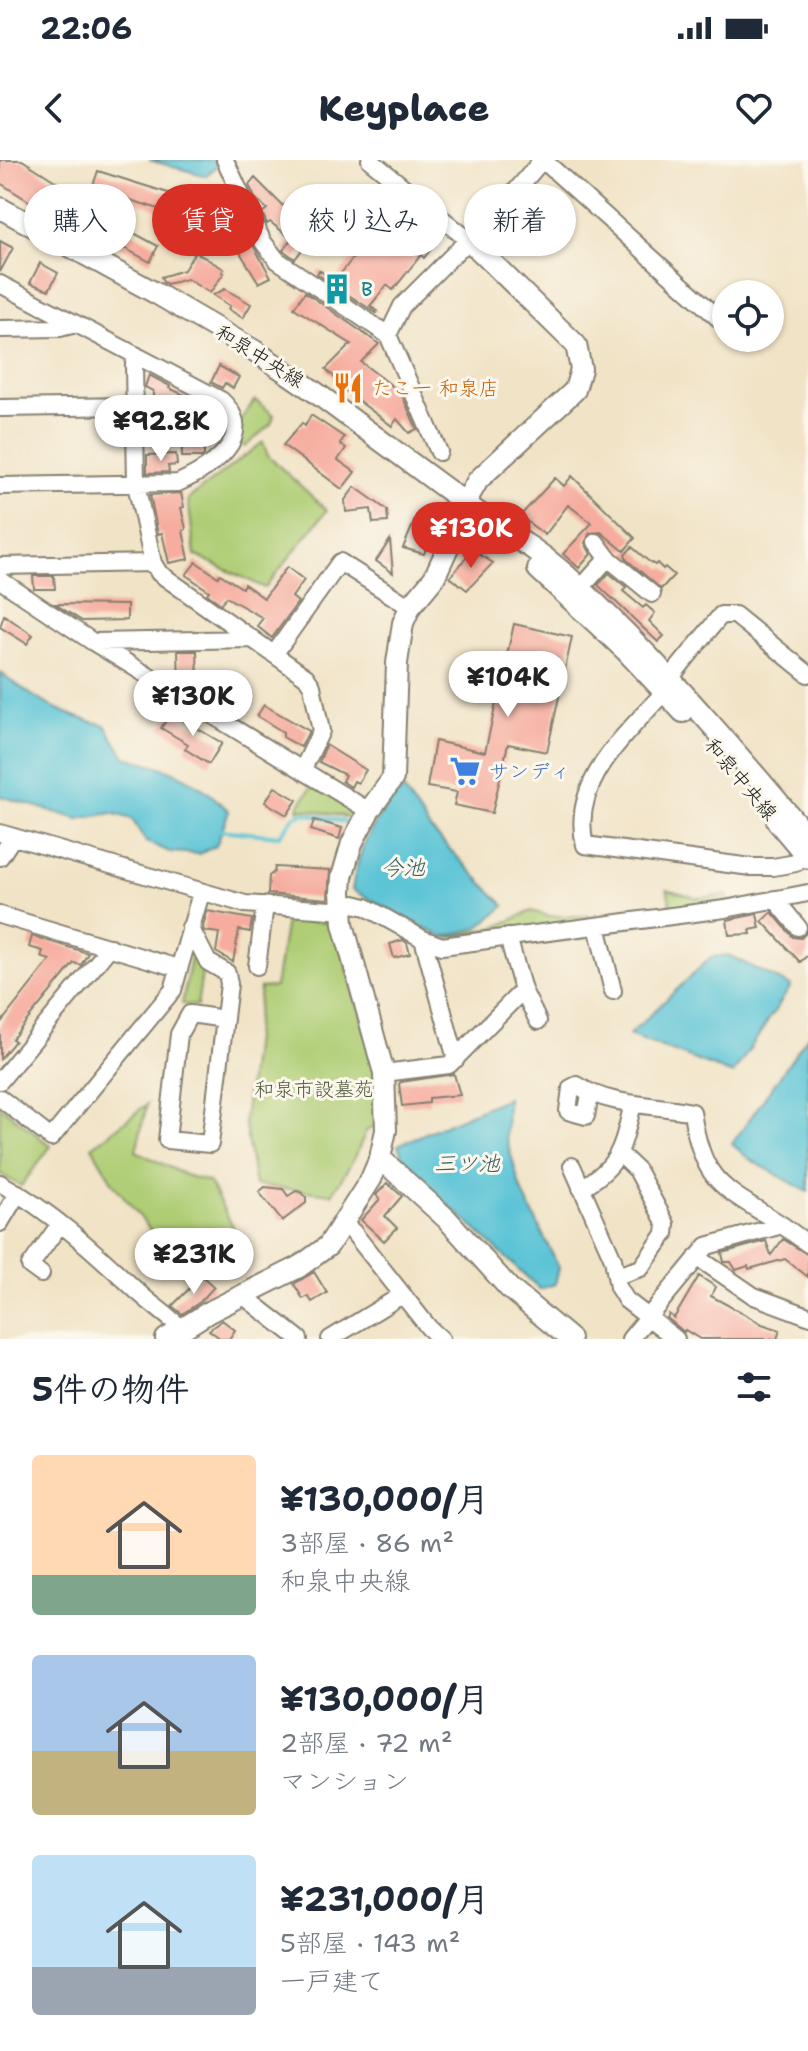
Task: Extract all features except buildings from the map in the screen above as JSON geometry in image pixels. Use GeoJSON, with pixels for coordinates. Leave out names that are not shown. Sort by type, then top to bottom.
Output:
{"type":"FeatureCollection","features":[{"type":"Feature","properties":{"kind":"street"},"geometry":{"type":"LineString","coordinates":[[370,160],[464,236]]}},
{"type":"Feature","properties":{"kind":"street"},"geometry":{"type":"LineString","coordinates":[[522,184],[543,160],[712,312]]}},
{"type":"Feature","properties":{"kind":"street"},"geometry":{"type":"LineString","coordinates":[[232,163],[263,242],[277,260],[388,335],[439,452]]}},
{"type":"Feature","properties":{"kind":"street","name":"和泉中央線"},"geometry":{"type":"LineString","coordinates":[[0,208],[255,351],[503,531],[527,543],[581,588],[808,837]]}},
{"type":"Feature","properties":{"kind":"street"},"geometry":{"type":"LineString","coordinates":[[388,335],[402,306],[464,246]]}},
{"type":"Feature","properties":{"kind":"street"},"geometry":{"type":"LineString","coordinates":[[0,1183],[18,1193],[105,1259],[173,1334],[299,1267],[328,1246],[344,1224],[380,1158],[386,1130],[384,1073],[343,924],[342,877],[346,860],[369,811],[393,778],[397,663],[403,623],[410,607],[434,578],[465,503],[478,480],[575,390],[581,369],[576,345],[485,256]]}},
{"type":"Feature","properties":{"kind":"street"},"geometry":{"type":"LineString","coordinates":[[0,284],[221,400],[233,411],[237,428],[232,443],[196,474],[178,483],[0,486]]}},
{"type":"Feature","properties":{"kind":"street"},"geometry":{"type":"LineString","coordinates":[[0,329],[60,328],[76,324]]}},
{"type":"Feature","properties":{"kind":"street"},"geometry":{"type":"LineString","coordinates":[[136,355],[136,484],[153,563],[159,573],[306,677],[312,686],[321,731],[303,769]]}},
{"type":"Feature","properties":{"kind":"street"},"geometry":{"type":"LineString","coordinates":[[0,408],[134,406]]}},
{"type":"Feature","properties":{"kind":"street","name":"和泉中央線"},"geometry":{"type":"LineString","coordinates":[[503,531],[531,563],[626,651],[668,684],[802,861]]}},
{"type":"Feature","properties":{"kind":"street"},"geometry":{"type":"LineString","coordinates":[[596,542],[642,592]]}},
{"type":"Feature","properties":{"kind":"street"},"geometry":{"type":"LineString","coordinates":[[581,588],[608,558]]}},
{"type":"Feature","properties":{"kind":"street"},"geometry":{"type":"LineString","coordinates":[[275,653],[340,562],[410,607]]}},
{"type":"Feature","properties":{"kind":"street"},"geometry":{"type":"LineString","coordinates":[[0,566],[153,563]]}},
{"type":"Feature","properties":{"kind":"street"},"geometry":{"type":"LineString","coordinates":[[0,580],[93,642],[369,811]]}},
{"type":"Feature","properties":{"kind":"street"},"geometry":{"type":"LineString","coordinates":[[802,861],[773,867],[751,867],[585,845],[582,814],[586,796],[602,763],[721,615],[735,615],[808,674]]}},
{"type":"Feature","properties":{"kind":"street"},"geometry":{"type":"LineString","coordinates":[[93,642],[253,639]]}},
{"type":"Feature","properties":{"kind":"street"},"geometry":{"type":"LineString","coordinates":[[0,857],[6,835],[245,904],[341,908],[354,904],[366,907],[423,939],[442,946],[597,926],[808,893]]}},
{"type":"Feature","properties":{"kind":"street"},"geometry":{"type":"LineString","coordinates":[[0,1098],[51,1138],[173,990],[201,893]]}},
{"type":"Feature","properties":{"kind":"street"},"geometry":{"type":"LineString","coordinates":[[775,899],[798,927]]}},
{"type":"Feature","properties":{"kind":"street"},"geometry":{"type":"LineString","coordinates":[[257,966],[265,905]]}},
{"type":"Feature","properties":{"kind":"street"},"geometry":{"type":"LineString","coordinates":[[0,915],[178,968]]}},
{"type":"Feature","properties":{"kind":"street"},"geometry":{"type":"LineString","coordinates":[[597,926],[613,991]]}},
{"type":"Feature","properties":{"kind":"street"},"geometry":{"type":"LineString","coordinates":[[190,927],[208,962],[227,973],[225,1019],[210,1144],[167,1140],[179,1034],[186,1018],[190,1014],[225,1019]]}},
{"type":"Feature","properties":{"kind":"street"},"geometry":{"type":"LineString","coordinates":[[508,937],[523,990],[538,1021]]}},
{"type":"Feature","properties":{"kind":"street"},"geometry":{"type":"LineString","coordinates":[[423,939],[456,1059]]}},
{"type":"Feature","properties":{"kind":"street"},"geometry":{"type":"LineString","coordinates":[[0,1081],[110,947]]}},
{"type":"Feature","properties":{"kind":"street"},"geometry":{"type":"LineString","coordinates":[[384,1073],[449,1065],[523,990]]}},
{"type":"Feature","properties":{"kind":"street"},"geometry":{"type":"LineString","coordinates":[[590,1094],[692,1112],[697,1145],[717,1182],[808,1244]]}},
{"type":"Feature","properties":{"kind":"street"},"geometry":{"type":"LineString","coordinates":[[581,1188],[601,1177],[620,1154],[633,1104]]}},
{"type":"Feature","properties":{"kind":"street"},"geometry":{"type":"LineString","coordinates":[[616,1276],[641,1268],[673,1222],[637,1170],[620,1154]]}},
{"type":"Feature","properties":{"kind":"street"},"geometry":{"type":"LineString","coordinates":[[380,1158],[447,1219],[509,1288],[570,1339]]}},
{"type":"Feature","properties":{"kind":"street"},"geometry":{"type":"LineString","coordinates":[[572,1166],[613,1259],[618,1287],[626,1300],[676,1339]]}},
{"type":"Feature","properties":{"kind":"street"},"geometry":{"type":"LineString","coordinates":[[0,1223],[18,1193]]}},
{"type":"Feature","properties":{"kind":"street"},"geometry":{"type":"LineString","coordinates":[[41,1274],[30,1266],[60,1224]]}},
{"type":"Feature","properties":{"kind":"street"},"geometry":{"type":"LineString","coordinates":[[344,1224],[441,1339]]}},
{"type":"Feature","properties":{"kind":"street"},"geometry":{"type":"LineString","coordinates":[[630,1339],[707,1246],[782,1225]]}},
{"type":"Feature","properties":{"kind":"street"},"geometry":{"type":"LineString","coordinates":[[697,1257],[754,1296],[808,1316]]}},
{"type":"Feature","properties":{"kind":"street"},"geometry":{"type":"LineString","coordinates":[[246,1294],[299,1339]]}},
{"type":"Feature","properties":{"kind":"street"},"geometry":{"type":"LineString","coordinates":[[330,1339],[402,1295]]}},
{"type":"Feature","properties":{"kind":"green space"},"geometry":{"type":"Polygon","coordinates":[[[255,400],[274,415],[271,424],[245,447],[238,442],[241,419],[255,400]]]}},
{"type":"Feature","properties":{"kind":"green space"},"geometry":{"type":"Polygon","coordinates":[[[263,442],[268,456],[327,510],[265,588],[195,555],[188,499],[263,442]]]}},
{"type":"Feature","properties":{"kind":"green space"},"geometry":{"type":"Polygon","coordinates":[[[313,784],[356,812],[355,822],[347,817],[299,810],[313,784]]]}},
{"type":"Feature","properties":{"kind":"green space"},"geometry":{"type":"Polygon","coordinates":[[[667,889],[697,898],[727,895],[729,902],[672,910],[667,889]]]}},
{"type":"Feature","properties":{"kind":"green space"},"geometry":{"type":"Polygon","coordinates":[[[531,911],[548,916],[594,916],[595,921],[445,938],[494,928],[531,911]]]}},
{"type":"Feature","properties":{"kind":"green space","name":"和泉市設墓苑"},"geometry":{"type":"Polygon","coordinates":[[[286,920],[329,923],[336,929],[379,1079],[378,1125],[366,1131],[355,1157],[332,1194],[255,1185],[244,1121],[260,988],[275,987],[286,920]]]}},
{"type":"Feature","properties":{"kind":"green space"},"geometry":{"type":"Polygon","coordinates":[[[193,948],[203,967],[197,1006],[182,1004],[193,948]]]}},
{"type":"Feature","properties":{"kind":"green space"},"geometry":{"type":"Polygon","coordinates":[[[147,1104],[136,1151],[185,1175],[209,1182],[237,1234],[199,1268],[187,1243],[172,1257],[113,1183],[92,1147],[147,1104]]]}},
{"type":"Feature","properties":{"kind":"green space"},"geometry":{"type":"Polygon","coordinates":[[[0,1106],[51,1146],[21,1186],[0,1174],[0,1106]]]}},
{"type":"Feature","properties":{"kind":"water"},"geometry":{"type":"Polygon","coordinates":[[[149,160],[217,160],[220,163],[206,176],[149,160]]]}},
{"type":"Feature","properties":{"kind":"water"},"geometry":{"type":"Polygon","coordinates":[[[0,672],[50,705],[105,725],[125,757],[169,770],[205,790],[229,811],[216,846],[199,854],[170,852],[146,842],[132,819],[112,813],[78,819],[0,796],[0,672]]]}},
{"type":"Feature","properties":{"kind":"water","name":"今池"},"geometry":{"type":"Polygon","coordinates":[[[403,789],[430,829],[505,906],[478,928],[442,937],[352,890],[368,835],[403,789]]]}},
{"type":"Feature","properties":{"kind":"water"},"geometry":{"type":"Polygon","coordinates":[[[728,955],[791,986],[733,1074],[629,1035],[711,957],[728,955]]]}},
{"type":"Feature","properties":{"kind":"water"},"geometry":{"type":"Polygon","coordinates":[[[808,1036],[808,1192],[749,1159],[732,1144],[808,1036]]]}},
{"type":"Feature","properties":{"kind":"water","name":"三ツ池"},"geometry":{"type":"Polygon","coordinates":[[[507,1098],[506,1137],[520,1187],[559,1268],[555,1284],[540,1289],[406,1166],[398,1145],[507,1098]]]}},
{"type":"Feature","properties":{"kind":"waterway"},"geometry":{"type":"LineString","coordinates":[[220,830],[279,836],[295,816],[304,813],[354,824]]}},
{"type":"Feature","properties":{"kind":"place","name":"B"},"geometry":{"type":"Point","coordinates":[337,289]}},
{"type":"Feature","properties":{"kind":"place","name":"たこ一 和泉店"},"geometry":{"type":"Point","coordinates":[348,388]}},
{"type":"Feature","properties":{"kind":"place","name":"サンディ"},"geometry":{"type":"Point","coordinates":[465,771]}}]}
